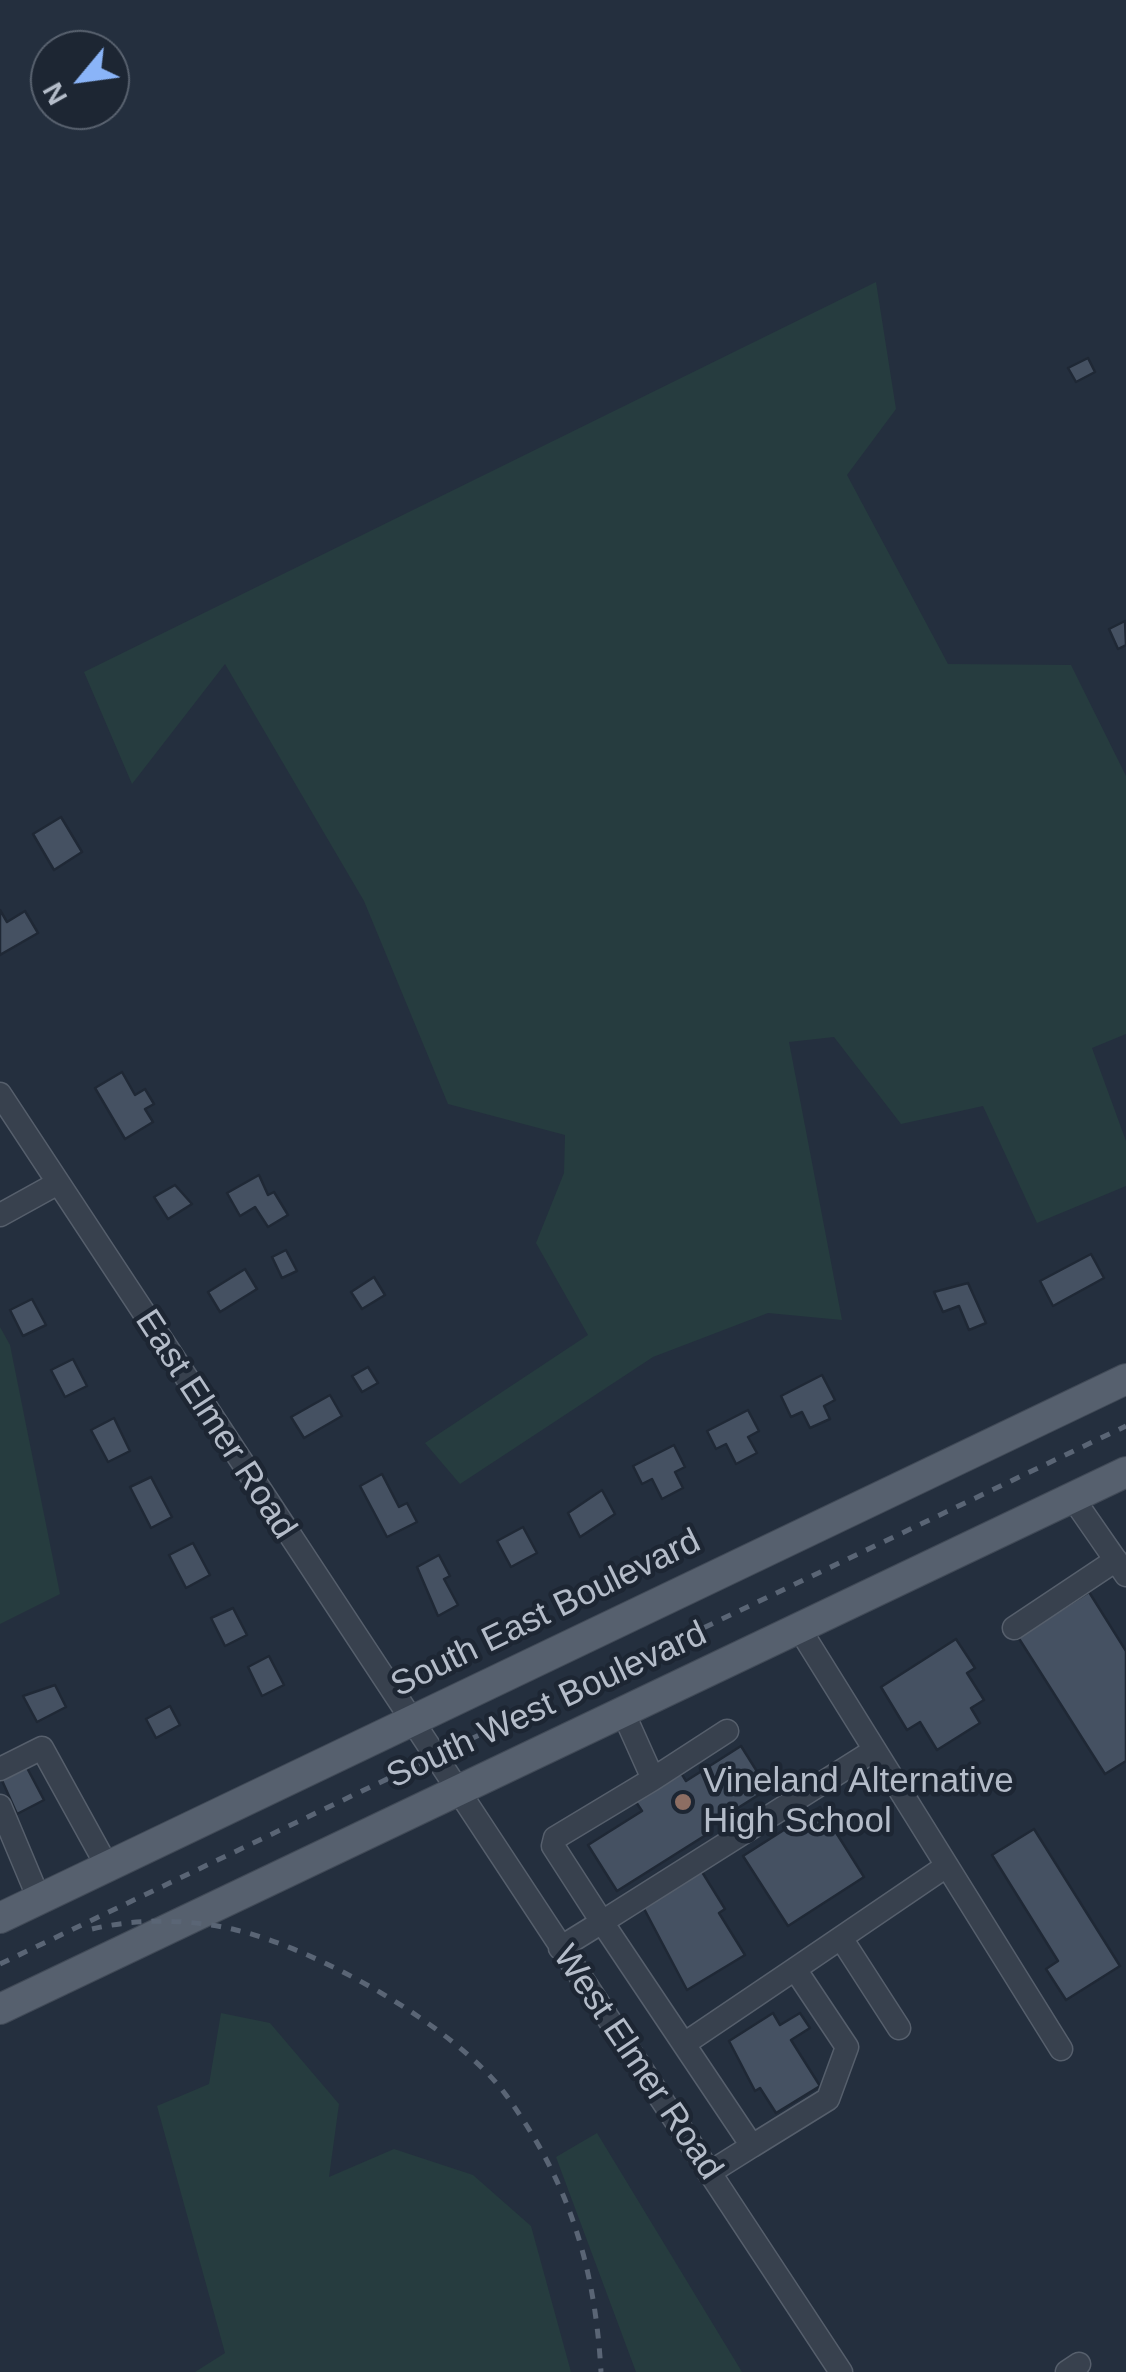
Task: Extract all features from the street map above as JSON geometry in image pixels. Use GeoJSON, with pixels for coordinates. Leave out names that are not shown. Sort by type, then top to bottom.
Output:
{"type":"FeatureCollection","features":[{"type":"Feature","properties":{"kind":"main road","name":"South East Boulevard"},"geometry":{"type":"LineString","coordinates":[[0,1918],[1126,1379]]}},
{"type":"Feature","properties":{"kind":"main road","name":"South West Boulevard"},"geometry":{"type":"LineString","coordinates":[[0,2009],[1126,1472]]}},
{"type":"Feature","properties":{"kind":"street","name":"East Elmer Road"},"geometry":{"type":"LineString","coordinates":[[0,1094],[432,1754]]}},
{"type":"Feature","properties":{"kind":"street"},"geometry":{"type":"LineString","coordinates":[[0,1139],[21,1126]]}},
{"type":"Feature","properties":{"kind":"street"},"geometry":{"type":"LineString","coordinates":[[0,1215],[58,1183]]}},
{"type":"Feature","properties":{"kind":"street"},"geometry":{"type":"LineString","coordinates":[[1014,1628],[1121,1567],[1072,1498]]}},
{"type":"Feature","properties":{"kind":"street"},"geometry":{"type":"LineString","coordinates":[[798,1628],[1061,2048]]}},
{"type":"Feature","properties":{"kind":"street"},"geometry":{"type":"LineString","coordinates":[[623,1712],[653,1779]]}},
{"type":"Feature","properties":{"kind":"street"},"geometry":{"type":"LineString","coordinates":[[727,1731],[555,1838],[556,1852],[752,2146]]}},
{"type":"Feature","properties":{"kind":"street"},"geometry":{"type":"LineString","coordinates":[[0,1769],[42,1748],[108,1866]]}},
{"type":"Feature","properties":{"kind":"street"},"geometry":{"type":"LineString","coordinates":[[560,1948],[873,1751]]}},
{"type":"Feature","properties":{"kind":"street","name":"West Elmer Road"},"geometry":{"type":"LineString","coordinates":[[432,1754],[841,2372]]}},
{"type":"Feature","properties":{"kind":"street"},"geometry":{"type":"LineString","coordinates":[[0,1806],[39,1899]]}},
{"type":"Feature","properties":{"kind":"street"},"geometry":{"type":"LineString","coordinates":[[684,2044],[945,1867]]}},
{"type":"Feature","properties":{"kind":"street"},"geometry":{"type":"LineString","coordinates":[[841,1938],[900,2028]]}},
{"type":"Feature","properties":{"kind":"street"},"geometry":{"type":"LineString","coordinates":[[710,2174],[828,2098],[846,2047],[795,1969]]}},
{"type":"Feature","properties":{"kind":"green space"},"geometry":{"type":"Polygon","coordinates":[[[876,282],[896,409],[847,475],[948,664],[1071,665],[1126,776],[1126,1034],[1092,1048],[1126,1141],[1126,1186],[1037,1223],[983,1106],[901,1124],[834,1037],[789,1042],[842,1320],[768,1313],[653,1357],[460,1484],[425,1443],[588,1335],[536,1243],[564,1173],[565,1135],[448,1104],[364,901],[225,664],[132,784],[84,672],[876,282]]]}},
{"type":"Feature","properties":{"kind":"green space"},"geometry":{"type":"Polygon","coordinates":[[[0,1327],[10,1345],[60,1594],[0,1624],[0,1327]]]}},
{"type":"Feature","properties":{"kind":"green space"},"geometry":{"type":"Polygon","coordinates":[[[221,2013],[270,2023],[339,2104],[329,2177],[394,2149],[473,2175],[531,2226],[571,2372],[195,2372],[225,2353],[157,2106],[209,2084],[221,2013]]]}},
{"type":"Feature","properties":{"kind":"green space"},"geometry":{"type":"Polygon","coordinates":[[[597,2133],[742,2372],[636,2372],[556,2157],[597,2133]]]}},
{"type":"Feature","properties":{"kind":"building"},"geometry":{"type":"Polygon","coordinates":[[[1088,358],[1095,372],[1076,382],[1068,368],[1088,358]]]}},
{"type":"Feature","properties":{"kind":"building"},"geometry":{"type":"Polygon","coordinates":[[[1125,621],[1126,645],[1118,649],[1109,629],[1125,621]]]}},
{"type":"Feature","properties":{"kind":"building"},"geometry":{"type":"Polygon","coordinates":[[[61,817],[82,852],[54,870],[33,834],[61,817]]]}},
{"type":"Feature","properties":{"kind":"building"},"geometry":{"type":"Polygon","coordinates":[[[0,910],[7,922],[25,911],[38,933],[0,955],[0,910]]]}},
{"type":"Feature","properties":{"kind":"building"},"geometry":{"type":"Polygon","coordinates":[[[122,1072],[135,1095],[145,1089],[154,1104],[145,1109],[153,1122],[125,1139],[95,1088],[122,1072]]]}},
{"type":"Feature","properties":{"kind":"building"},"geometry":{"type":"Polygon","coordinates":[[[259,1175],[268,1195],[274,1192],[288,1215],[268,1227],[255,1207],[240,1216],[227,1193],[259,1175]]]}},
{"type":"Feature","properties":{"kind":"building"},"geometry":{"type":"Polygon","coordinates":[[[175,1185],[192,1204],[168,1219],[154,1197],[175,1185]]]}},
{"type":"Feature","properties":{"kind":"building"},"geometry":{"type":"Polygon","coordinates":[[[286,1250],[297,1271],[282,1278],[272,1257],[286,1250]]]}},
{"type":"Feature","properties":{"kind":"building"},"geometry":{"type":"Polygon","coordinates":[[[1091,1254],[1104,1278],[1053,1306],[1040,1281],[1091,1254]]]}},
{"type":"Feature","properties":{"kind":"building"},"geometry":{"type":"Polygon","coordinates":[[[245,1269],[257,1289],[220,1312],[208,1292],[245,1269]]]}},
{"type":"Feature","properties":{"kind":"building"},"geometry":{"type":"Polygon","coordinates":[[[374,1277],[385,1295],[362,1309],[351,1292],[374,1277]]]}},
{"type":"Feature","properties":{"kind":"building"},"geometry":{"type":"Polygon","coordinates":[[[968,1283],[986,1323],[969,1330],[959,1306],[943,1312],[934,1292],[968,1283]]]}},
{"type":"Feature","properties":{"kind":"building"},"geometry":{"type":"Polygon","coordinates":[[[32,1299],[46,1325],[23,1336],[10,1310],[32,1299]]]}},
{"type":"Feature","properties":{"kind":"building"},"geometry":{"type":"Polygon","coordinates":[[[73,1359],[87,1386],[65,1397],[51,1370],[73,1359]]]}},
{"type":"Feature","properties":{"kind":"building"},"geometry":{"type":"Polygon","coordinates":[[[368,1367],[378,1383],[362,1392],[352,1376],[368,1367]]]}},
{"type":"Feature","properties":{"kind":"building"},"geometry":{"type":"Polygon","coordinates":[[[822,1375],[835,1400],[824,1406],[830,1419],[810,1428],[802,1412],[791,1417],[781,1396],[822,1375]]]}},
{"type":"Feature","properties":{"kind":"building"},"geometry":{"type":"Polygon","coordinates":[[[330,1395],[342,1416],[304,1438],[291,1417],[330,1395]]]}},
{"type":"Feature","properties":{"kind":"building"},"geometry":{"type":"Polygon","coordinates":[[[748,1410],[759,1431],[748,1437],[757,1453],[736,1464],[726,1444],[716,1449],[707,1431],[748,1410]]]}},
{"type":"Feature","properties":{"kind":"building"},"geometry":{"type":"Polygon","coordinates":[[[114,1418],[130,1451],[108,1462],[91,1430],[114,1418]]]}},
{"type":"Feature","properties":{"kind":"building"},"geometry":{"type":"Polygon","coordinates":[[[674,1445],[685,1467],[675,1472],[683,1488],[662,1499],[652,1479],[642,1484],[633,1466],[674,1445]]]}},
{"type":"Feature","properties":{"kind":"building"},"geometry":{"type":"Polygon","coordinates":[[[382,1474],[399,1507],[407,1503],[417,1522],[387,1537],[360,1486],[382,1474]]]}},
{"type":"Feature","properties":{"kind":"building"},"geometry":{"type":"Polygon","coordinates":[[[151,1477],[172,1517],[151,1528],[130,1487],[151,1477]]]}},
{"type":"Feature","properties":{"kind":"building"},"geometry":{"type":"Polygon","coordinates":[[[602,1490],[615,1514],[580,1537],[568,1513],[602,1490]]]}},
{"type":"Feature","properties":{"kind":"building"},"geometry":{"type":"Polygon","coordinates":[[[523,1527],[537,1553],[511,1567],[497,1541],[523,1527]]]}},
{"type":"Feature","properties":{"kind":"building"},"geometry":{"type":"Polygon","coordinates":[[[193,1543],[210,1575],[186,1588],[169,1555],[193,1543]]]}},
{"type":"Feature","properties":{"kind":"building"},"geometry":{"type":"Polygon","coordinates":[[[439,1555],[450,1576],[444,1579],[458,1605],[438,1616],[417,1567],[439,1555]]]}},
{"type":"Feature","properties":{"kind":"building"},"geometry":{"type":"Polygon","coordinates":[[[1089,1592],[1126,1651],[1126,1761],[1105,1774],[1018,1637],[1089,1592]]]}},
{"type":"Feature","properties":{"kind":"building"},"geometry":{"type":"Polygon","coordinates":[[[233,1608],[247,1635],[225,1646],[211,1618],[233,1608]]]}},
{"type":"Feature","properties":{"kind":"building"},"geometry":{"type":"Polygon","coordinates":[[[956,1639],[975,1668],[967,1673],[984,1700],[971,1708],[980,1723],[937,1750],[920,1722],[907,1730],[881,1687],[956,1639]]]}},
{"type":"Feature","properties":{"kind":"building"},"geometry":{"type":"Polygon","coordinates":[[[269,1656],[284,1685],[262,1696],[248,1667],[269,1656]]]}},
{"type":"Feature","properties":{"kind":"building"},"geometry":{"type":"Polygon","coordinates":[[[55,1685],[66,1707],[37,1722],[23,1696],[55,1685]]]}},
{"type":"Feature","properties":{"kind":"building"},"geometry":{"type":"Polygon","coordinates":[[[170,1706],[180,1725],[156,1738],[146,1719],[170,1706]]]}},
{"type":"Feature","properties":{"kind":"building"},"geometry":{"type":"Polygon","coordinates":[[[741,1746],[768,1789],[706,1828],[709,1833],[617,1891],[588,1845],[642,1811],[632,1796],[678,1768],[686,1781],[741,1746]]]}},
{"type":"Feature","properties":{"kind":"building"},"geometry":{"type":"Polygon","coordinates":[[[25,1764],[44,1800],[17,1814],[0,1776],[25,1764]]]}},
{"type":"Feature","properties":{"kind":"building"},"geometry":{"type":"Polygon","coordinates":[[[820,1807],[864,1877],[788,1926],[743,1856],[820,1807]]]}},
{"type":"Feature","properties":{"kind":"building"},"geometry":{"type":"Polygon","coordinates":[[[1034,1829],[1120,1966],[1066,2000],[1046,1969],[1058,1961],[992,1855],[1034,1829]]]}},
{"type":"Feature","properties":{"kind":"building"},"geometry":{"type":"Polygon","coordinates":[[[699,1867],[725,1909],[719,1913],[745,1955],[687,1990],[641,1903],[699,1867]]]}},
{"type":"Feature","properties":{"kind":"building"},"geometry":{"type":"Polygon","coordinates":[[[773,2013],[780,2025],[800,2013],[810,2028],[791,2040],[820,2086],[776,2113],[760,2088],[755,2091],[729,2041],[773,2013]]]}},
{"type":"Feature","properties":{"kind":"railway"},"geometry":{"type":"LineString","coordinates":[[0,1964],[1126,1426]]}},
{"type":"Feature","properties":{"kind":"railway"},"geometry":{"type":"LineString","coordinates":[[92,1929],[128,1923],[183,1922],[219,1926],[269,1940],[306,1954],[383,1994],[454,2043],[506,2095],[547,2160],[562,2193],[585,2261],[601,2372]]}},
{"type":"Feature","properties":{"kind":"place","name":"Vineland Alternative High School"},"geometry":{"type":"Point","coordinates":[683,1802]}}]}
